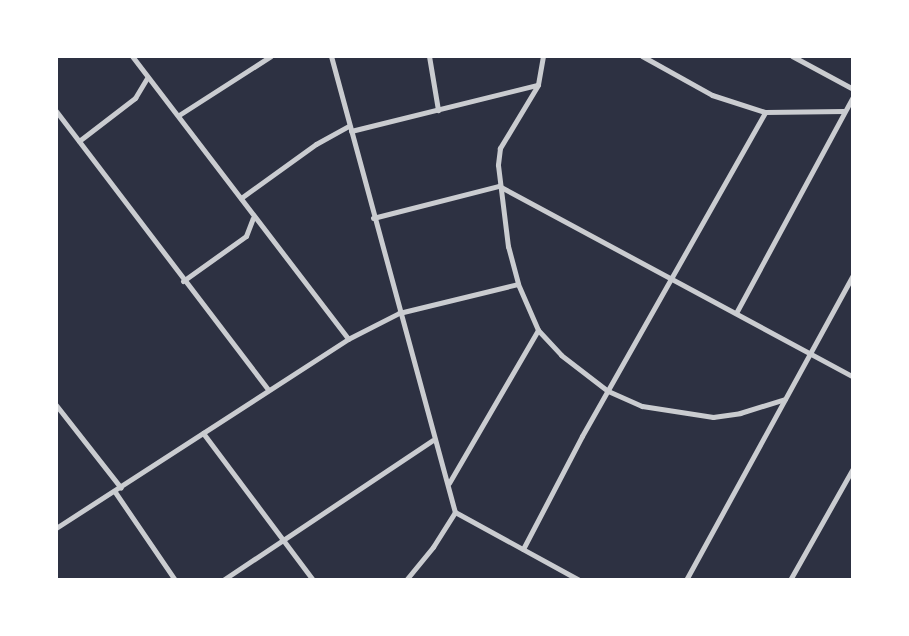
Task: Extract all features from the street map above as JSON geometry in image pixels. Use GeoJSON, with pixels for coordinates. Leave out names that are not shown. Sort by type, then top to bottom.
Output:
{"type":"FeatureCollection","features":[{"type":"Feature","properties":{"kind":"lane"},"geometry":{"type":"LineString","coordinates":[[132,56],[348,339]]}},
{"type":"Feature","properties":{"kind":"lane"},"geometry":{"type":"LineString","coordinates":[[179,115],[271,56]]}},
{"type":"Feature","properties":{"kind":"lane"},"geometry":{"type":"LineString","coordinates":[[331,56],[455,512],[433,547],[406,580]]}},
{"type":"Feature","properties":{"kind":"lane"},"geometry":{"type":"LineString","coordinates":[[429,56],[438,110]]}},
{"type":"Feature","properties":{"kind":"lane"},"geometry":{"type":"LineString","coordinates":[[543,56],[538,85],[500,148],[499,186],[518,284],[538,330],[561,355],[608,391],[642,406],[713,417],[740,413],[785,399]]}},
{"type":"Feature","properties":{"kind":"lane"},"geometry":{"type":"LineString","coordinates":[[642,56],[712,95],[765,112],[845,111]]}},
{"type":"Feature","properties":{"kind":"lane"},"geometry":{"type":"LineString","coordinates":[[792,56],[853,89]]}},
{"type":"Feature","properties":{"kind":"lane"},"geometry":{"type":"LineString","coordinates":[[79,141],[135,98],[147,78]]}},
{"type":"Feature","properties":{"kind":"lane"},"geometry":{"type":"LineString","coordinates":[[241,198],[316,144],[350,128],[538,85]]}},
{"type":"Feature","properties":{"kind":"lane"},"geometry":{"type":"LineString","coordinates":[[736,313],[853,97]]}},
{"type":"Feature","properties":{"kind":"lane"},"geometry":{"type":"LineString","coordinates":[[56,111],[268,389]]}},
{"type":"Feature","properties":{"kind":"lane"},"geometry":{"type":"LineString","coordinates":[[523,549],[765,112]]}},
{"type":"Feature","properties":{"kind":"lane"},"geometry":{"type":"LineString","coordinates":[[373,218],[499,186],[853,377]]}},
{"type":"Feature","properties":{"kind":"lane"},"geometry":{"type":"LineString","coordinates":[[183,281],[246,236],[253,218]]}},
{"type":"Feature","properties":{"kind":"lane"},"geometry":{"type":"LineString","coordinates":[[686,580],[853,275]]}},
{"type":"Feature","properties":{"kind":"lane"},"geometry":{"type":"LineString","coordinates":[[56,528],[348,339],[399,313],[518,284]]}},
{"type":"Feature","properties":{"kind":"lane"},"geometry":{"type":"LineString","coordinates":[[448,484],[538,330]]}},
{"type":"Feature","properties":{"kind":"lane"},"geometry":{"type":"LineString","coordinates":[[56,405],[118,490],[175,580]]}},
{"type":"Feature","properties":{"kind":"lane"},"geometry":{"type":"LineString","coordinates":[[203,433],[313,580]]}},
{"type":"Feature","properties":{"kind":"lane"},"geometry":{"type":"LineString","coordinates":[[223,580],[433,440]]}},
{"type":"Feature","properties":{"kind":"lane"},"geometry":{"type":"LineString","coordinates":[[790,580],[853,468]]}},
{"type":"Feature","properties":{"kind":"lane"},"geometry":{"type":"LineString","coordinates":[[455,512],[579,580]]}}]}
